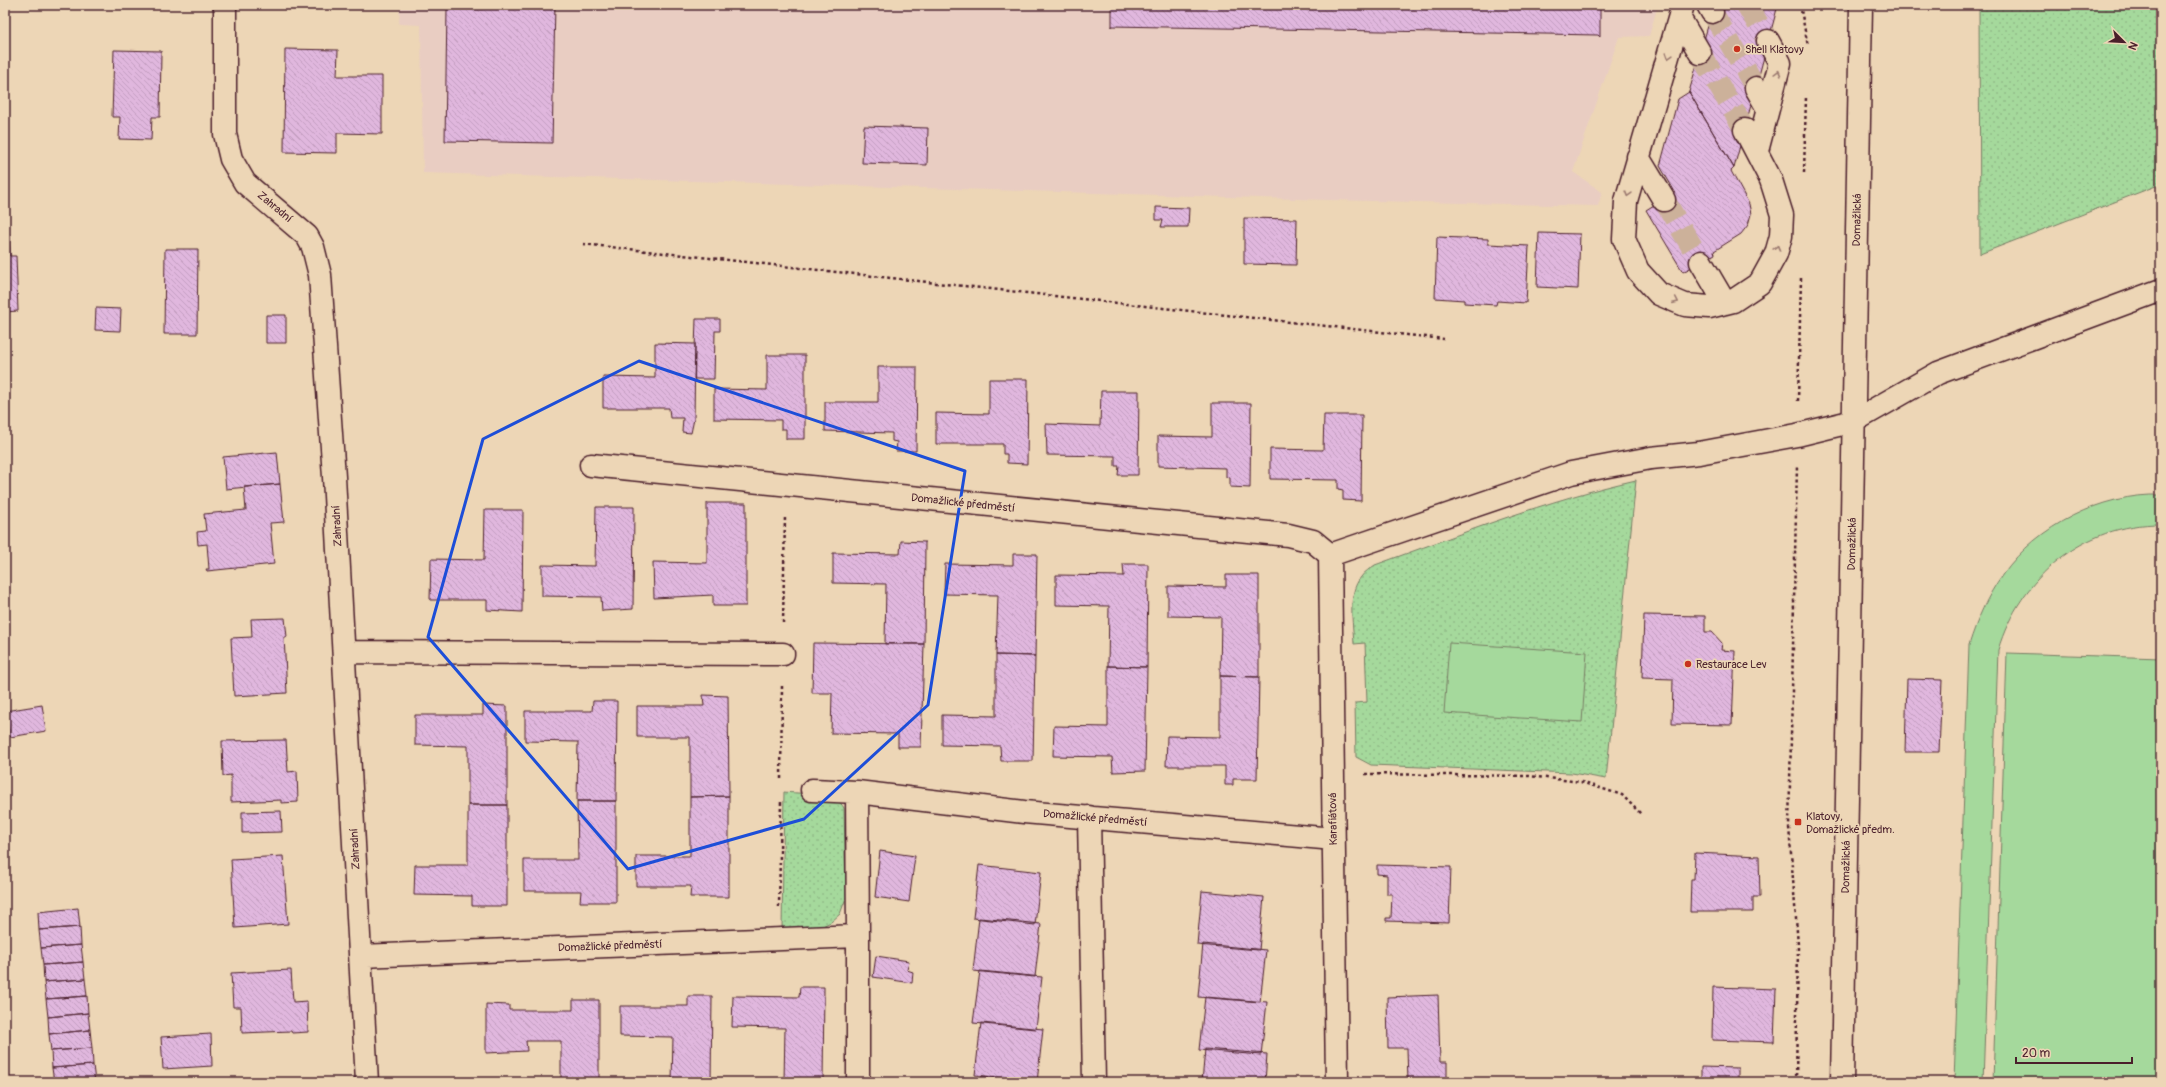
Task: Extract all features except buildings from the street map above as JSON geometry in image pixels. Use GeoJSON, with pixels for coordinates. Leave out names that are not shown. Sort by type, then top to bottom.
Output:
{"type":"FeatureCollection","features":[{"type":"Feature","properties":{"kind":"street","name":"Zahradní"},"geometry":{"type":"LineString","coordinates":[[225,5],[225,134],[231,159],[245,182],[307,236],[318,260],[327,361],[367,1082]]}},
{"type":"Feature","properties":{"kind":"street","name":"Domažlická"},"geometry":{"type":"LineString","coordinates":[[1842,1082],[1861,5]]}},
{"type":"Feature","properties":{"kind":"street"},"geometry":{"type":"LineString","coordinates":[[1682,12],[1700,53]]}},
{"type":"Feature","properties":{"kind":"street"},"geometry":{"type":"LineString","coordinates":[[1682,12],[1626,201],[1624,239],[1638,271],[1659,294],[1685,305],[1709,307],[1733,301],[1760,283],[1776,254],[1781,236],[1782,216],[1770,180],[1745,130]]}},
{"type":"Feature","properties":{"kind":"street"},"geometry":{"type":"LineString","coordinates":[[1756,151],[1780,63],[1768,41]]}},
{"type":"Feature","properties":{"kind":"street"},"geometry":{"type":"LineString","coordinates":[[1756,88],[1768,109]]}},
{"type":"Feature","properties":{"kind":"street"},"geometry":{"type":"LineString","coordinates":[[1638,157],[1664,200]]}},
{"type":"Feature","properties":{"kind":"street"},"geometry":{"type":"LineString","coordinates":[[1701,262],[1724,303]]}},
{"type":"Feature","properties":{"kind":"street"},"geometry":{"type":"LineString","coordinates":[[1330,556],[1571,473],[1651,458],[1699,453],[1797,436],[1854,421],[1938,373],[2161,290]]}},
{"type":"Feature","properties":{"kind":"street","name":"Domažlické předměstí"},"geometry":{"type":"LineString","coordinates":[[591,465],[1288,535],[1313,541],[1330,556]]}},
{"type":"Feature","properties":{"kind":"street","name":"Karafiátová"},"geometry":{"type":"LineString","coordinates":[[1330,556],[1336,1082]]}},
{"type":"Feature","properties":{"kind":"street"},"geometry":{"type":"LineString","coordinates":[[344,652],[783,654]]}},
{"type":"Feature","properties":{"kind":"street","name":"Domažlické předměstí"},"geometry":{"type":"LineString","coordinates":[[812,790],[857,792],[1089,817],[1334,839]]}},
{"type":"Feature","properties":{"kind":"street"},"geometry":{"type":"LineString","coordinates":[[857,792],[858,1082]]}},
{"type":"Feature","properties":{"kind":"street"},"geometry":{"type":"LineString","coordinates":[[1089,817],[1094,1082]]}},
{"type":"Feature","properties":{"kind":"street","name":"Domažlické předměstí"},"geometry":{"type":"LineString","coordinates":[[361,956],[858,936]]}},
{"type":"Feature","properties":{"kind":"path"},"geometry":{"type":"LineString","coordinates":[[1800,5],[1808,40],[1808,48]]}},
{"type":"Feature","properties":{"kind":"path"},"geometry":{"type":"LineString","coordinates":[[1803,180],[1806,95]]}},
{"type":"Feature","properties":{"kind":"path"},"geometry":{"type":"LineString","coordinates":[[583,244],[1444,339]]}},
{"type":"Feature","properties":{"kind":"path"},"geometry":{"type":"LineString","coordinates":[[1796,1082],[1798,945],[1789,827],[1801,273]]}},
{"type":"Feature","properties":{"kind":"path"},"geometry":{"type":"LineString","coordinates":[[781,781],[786,485]]}},
{"type":"Feature","properties":{"kind":"path"},"geometry":{"type":"LineString","coordinates":[[1333,774],[1529,776],[1581,782],[1622,795],[1642,814]]}},
{"type":"Feature","properties":{"kind":"path"},"geometry":{"type":"LineString","coordinates":[[778,940],[781,797]]}},
{"type":"Feature","properties":{"kind":"highlighted area"},"geometry":{"type":"Polygon","coordinates":[[[639,361],[965,471],[928,705],[804,819],[628,869],[428,637],[483,439],[639,361]]]}},
{"type":"Feature","properties":{"kind":"shaded area"},"geometry":{"type":"Polygon","coordinates":[[[400,5],[1658,5],[1649,36],[1619,37],[1573,172],[1602,192],[1598,206],[1328,200],[423,173],[421,25],[399,24],[400,5]]]}},
{"type":"Feature","properties":{"kind":"green space"},"geometry":{"type":"Polygon","coordinates":[[[1979,5],[2161,5],[2161,184],[1980,254],[1979,5]]]}},
{"type":"Feature","properties":{"kind":"green space"},"geometry":{"type":"Polygon","coordinates":[[[1636,480],[1606,779],[1572,773],[1371,765],[1356,757],[1355,703],[1367,702],[1365,643],[1354,644],[1352,600],[1357,584],[1364,573],[1375,565],[1504,518],[1569,497],[1636,480]]]}},
{"type":"Feature","properties":{"kind":"green space"},"geometry":{"type":"Polygon","coordinates":[[[2161,495],[2161,524],[2133,526],[2106,533],[2081,545],[2058,560],[2039,578],[2022,600],[2008,624],[1998,650],[1983,1082],[1954,1082],[1969,645],[1972,636],[1983,608],[1997,582],[2017,557],[2052,527],[2094,506],[2139,496],[2161,495]]]}},
{"type":"Feature","properties":{"kind":"green space"},"geometry":{"type":"Polygon","coordinates":[[[1449,643],[1587,652],[1582,722],[1444,713],[1449,643]]]}},
{"type":"Feature","properties":{"kind":"green space"},"geometry":{"type":"Polygon","coordinates":[[[2007,653],[2161,658],[2161,1082],[1993,1082],[2007,653]]]}},
{"type":"Feature","properties":{"kind":"green space"},"geometry":{"type":"Polygon","coordinates":[[[784,792],[826,796],[840,803],[844,808],[846,898],[840,914],[831,922],[818,928],[782,929],[784,792]]]}},
{"type":"Feature","properties":{"kind":"tunnel"},"geometry":{"type":"LineString","coordinates":[[1747,5],[1768,41]]}},
{"type":"Feature","properties":{"kind":"tunnel"},"geometry":{"type":"LineString","coordinates":[[1712,12],[1756,88]]}},
{"type":"Feature","properties":{"kind":"tunnel"},"geometry":{"type":"LineString","coordinates":[[1700,53],[1745,130]]}},
{"type":"Feature","properties":{"kind":"tunnel"},"geometry":{"type":"LineString","coordinates":[[1664,200],[1701,262]]}},
{"type":"Feature","properties":{"kind":"place","name":"Shell Klatovy"},"geometry":{"type":"Point","coordinates":[1737,49]}},
{"type":"Feature","properties":{"kind":"place","name":"Restaurace Lev"},"geometry":{"type":"Point","coordinates":[1688,664]}},
{"type":"Feature","properties":{"kind":"place","name":"Klatovy, Domažlické předm."},"geometry":{"type":"Point","coordinates":[1798,822]}}]}
